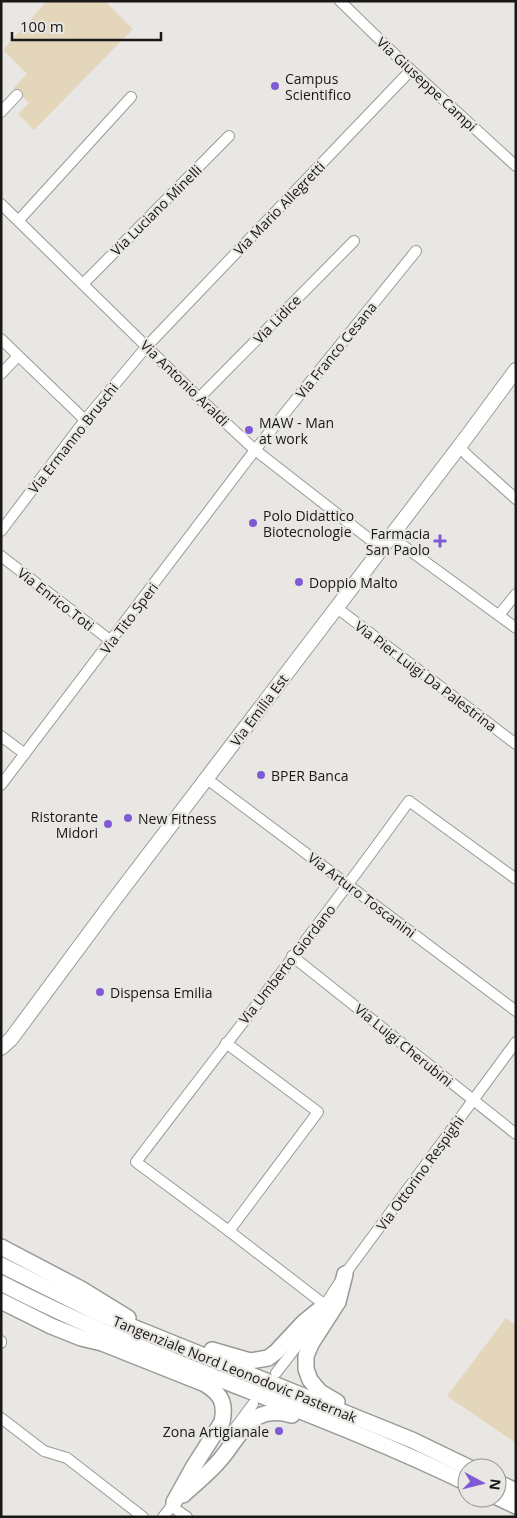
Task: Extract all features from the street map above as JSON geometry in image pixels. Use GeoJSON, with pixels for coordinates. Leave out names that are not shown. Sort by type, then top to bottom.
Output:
{"type":"FeatureCollection","features":[{"type":"Feature","properties":{"kind":"highway"},"geometry":{"type":"LineString","coordinates":[[1,1247],[105,1303],[150,1334],[193,1344],[250,1361],[268,1358],[304,1322],[325,1305]]}},
{"type":"Feature","properties":{"kind":"highway","name":"Tangenziale Nord Leonodovic Pasternak"},"geometry":{"type":"LineString","coordinates":[[1,1265],[98,1313],[412,1440],[457,1462]]}},
{"type":"Feature","properties":{"kind":"highway"},"geometry":{"type":"LineString","coordinates":[[345,1274],[338,1302],[311,1344],[306,1356],[308,1375],[320,1392],[412,1440]]}},
{"type":"Feature","properties":{"kind":"highway","name":"Tangenziale Nord Leonodovic Pasternak"},"geometry":{"type":"LineString","coordinates":[[1,1283],[30,1298],[148,1350],[387,1446],[457,1478]]}},
{"type":"Feature","properties":{"kind":"highway"},"geometry":{"type":"LineString","coordinates":[[1,1301],[59,1329],[81,1338],[102,1343],[205,1384],[215,1390],[220,1397],[223,1407],[222,1422],[173,1504]]}},
{"type":"Feature","properties":{"kind":"highway"},"geometry":{"type":"LineString","coordinates":[[18,1309],[75,1331],[148,1350]]}},
{"type":"Feature","properties":{"kind":"highway"},"geometry":{"type":"LineString","coordinates":[[173,1504],[208,1473],[249,1422],[264,1413],[273,1411],[290,1414],[387,1446]]}},
{"type":"Feature","properties":{"kind":"main road","name":"Via Emilia Est"},"geometry":{"type":"LineString","coordinates":[[1,1048],[11,1039],[516,370]]}},
{"type":"Feature","properties":{"kind":"street","name":"Via Giuseppe Campi"},"geometry":{"type":"LineString","coordinates":[[340,1],[410,70],[516,166]]}},
{"type":"Feature","properties":{"kind":"street","name":"Via Mario Allegretti"},"geometry":{"type":"LineString","coordinates":[[147,346],[410,70]]}},
{"type":"Feature","properties":{"kind":"street"},"geometry":{"type":"LineString","coordinates":[[1,112],[18,95]]}},
{"type":"Feature","properties":{"kind":"street"},"geometry":{"type":"LineString","coordinates":[[19,220],[131,97]]}},
{"type":"Feature","properties":{"kind":"street","name":"Via Luciano Minelli"},"geometry":{"type":"LineString","coordinates":[[83,284],[229,136]]}},
{"type":"Feature","properties":{"kind":"street","name":"Via Antonio Araldi"},"geometry":{"type":"LineString","coordinates":[[1,204],[199,398],[255,450],[381,548]]}},
{"type":"Feature","properties":{"kind":"street","name":"Via Lidice"},"geometry":{"type":"LineString","coordinates":[[199,398],[354,240]]}},
{"type":"Feature","properties":{"kind":"street","name":"Via Franco Cesana"},"geometry":{"type":"LineString","coordinates":[[255,450],[416,251]]}},
{"type":"Feature","properties":{"kind":"street"},"geometry":{"type":"LineString","coordinates":[[1,339],[85,420]]}},
{"type":"Feature","properties":{"kind":"street","name":"Via Ermanno Bruschi"},"geometry":{"type":"LineString","coordinates":[[1,531],[85,420],[147,346]]}},
{"type":"Feature","properties":{"kind":"street"},"geometry":{"type":"LineString","coordinates":[[1,374],[18,356]]}},
{"type":"Feature","properties":{"kind":"street"},"geometry":{"type":"LineString","coordinates":[[459,446],[516,499]]}},
{"type":"Feature","properties":{"kind":"street","name":"Via Tito Speri"},"geometry":{"type":"LineString","coordinates":[[1,785],[255,450]]}},
{"type":"Feature","properties":{"kind":"street"},"geometry":{"type":"LineString","coordinates":[[390,536],[516,628]]}},
{"type":"Feature","properties":{"kind":"street","name":"Via Enrico Toti"},"geometry":{"type":"LineString","coordinates":[[1,556],[111,641]]}},
{"type":"Feature","properties":{"kind":"street"},"geometry":{"type":"LineString","coordinates":[[498,615],[516,594]]}},
{"type":"Feature","properties":{"kind":"street","name":"Via Pier Luigi Da Palestrina"},"geometry":{"type":"LineString","coordinates":[[336,608],[516,744]]}},
{"type":"Feature","properties":{"kind":"street"},"geometry":{"type":"LineString","coordinates":[[1,736],[25,754]]}},
{"type":"Feature","properties":{"kind":"street","name":"Via Arturo Toscanini"},"geometry":{"type":"LineString","coordinates":[[207,779],[516,1011]]}},
{"type":"Feature","properties":{"kind":"street","name":"Via Umberto Giordano"},"geometry":{"type":"LineString","coordinates":[[229,1231],[136,1162],[348,885],[409,801],[516,879]]}},
{"type":"Feature","properties":{"kind":"street","name":"Via Luigi Cherubini"},"geometry":{"type":"LineString","coordinates":[[292,956],[516,1134]]}},
{"type":"Feature","properties":{"kind":"street","name":"Via Ottorino Respighi"},"geometry":{"type":"LineString","coordinates":[[276,1373],[304,1336],[345,1274],[516,1042]]}},
{"type":"Feature","properties":{"kind":"street"},"geometry":{"type":"LineString","coordinates":[[226,1043],[318,1112],[229,1231],[325,1305]]}},
{"type":"Feature","properties":{"kind":"street"},"geometry":{"type":"LineString","coordinates":[[162,1517],[212,1460],[253,1404]]}},
{"type":"Feature","properties":{"kind":"street"},"geometry":{"type":"LineString","coordinates":[[1,1418],[44,1450],[67,1458],[144,1517]]}},
{"type":"Feature","properties":{"kind":"street"},"geometry":{"type":"LineString","coordinates":[[173,1504],[187,1517]]}},
{"type":"Feature","properties":{"kind":"shaded area"},"geometry":{"type":"Polygon","coordinates":[[[47,1],[105,1],[133,29],[34,130],[18,114],[29,103],[14,88],[27,74],[3,50],[47,1]]]}},
{"type":"Feature","properties":{"kind":"shaded area"},"geometry":{"type":"Polygon","coordinates":[[[506,1318],[516,1325],[516,1443],[447,1396],[506,1318]]]}},
{"type":"Feature","properties":{"kind":"place","name":"Campus Scientifico"},"geometry":{"type":"Point","coordinates":[275,86]}},
{"type":"Feature","properties":{"kind":"place","name":"MAW - Man at work"},"geometry":{"type":"Point","coordinates":[249,430]}},
{"type":"Feature","properties":{"kind":"place","name":"Polo Didattico Biotecnologie"},"geometry":{"type":"Point","coordinates":[253,523]}},
{"type":"Feature","properties":{"kind":"place","name":"Farmacia San Paolo"},"geometry":{"type":"Point","coordinates":[440,541]}},
{"type":"Feature","properties":{"kind":"place","name":"Doppio Malto"},"geometry":{"type":"Point","coordinates":[299,582]}},
{"type":"Feature","properties":{"kind":"place","name":"BPER Banca"},"geometry":{"type":"Point","coordinates":[261,775]}},
{"type":"Feature","properties":{"kind":"place","name":"New Fitness"},"geometry":{"type":"Point","coordinates":[128,818]}},
{"type":"Feature","properties":{"kind":"place","name":"Ristorante Midori"},"geometry":{"type":"Point","coordinates":[108,824]}},
{"type":"Feature","properties":{"kind":"place","name":"Dispensa Emilia"},"geometry":{"type":"Point","coordinates":[100,992]}},
{"type":"Feature","properties":{"kind":"place","name":"Zona Artigianale"},"geometry":{"type":"Point","coordinates":[279,1431]}}]}
